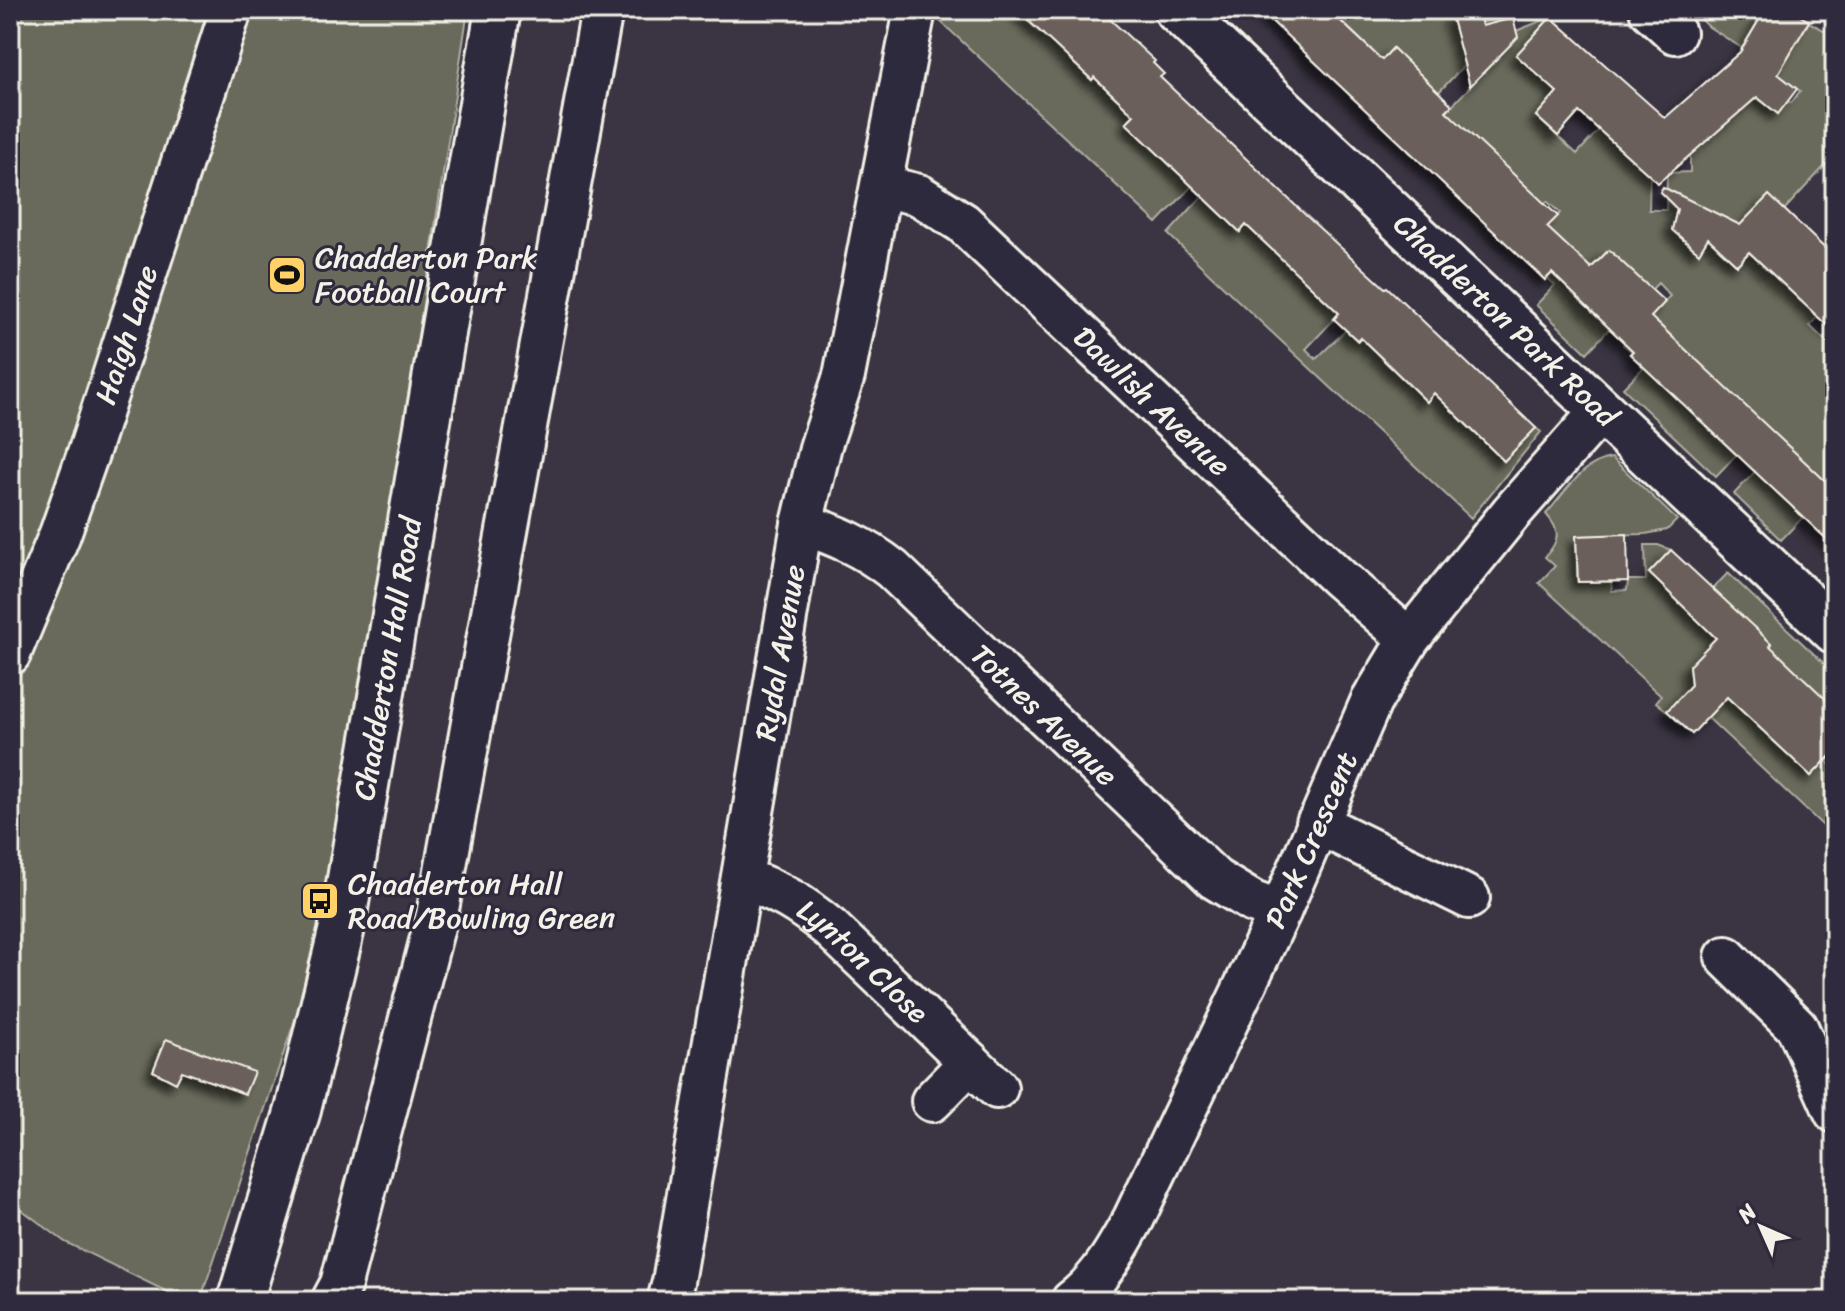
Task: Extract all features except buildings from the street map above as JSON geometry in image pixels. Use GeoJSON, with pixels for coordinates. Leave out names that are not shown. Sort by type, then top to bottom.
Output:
{"type":"FeatureCollection","features":[{"type":"Feature","properties":{"kind":"main road","name":"Chadderton Hall Road"},"geometry":{"type":"LineString","coordinates":[[240,1301],[298,1110],[341,932],[498,10]]}},
{"type":"Feature","properties":{"kind":"main road","name":"Chadderton Park Road"},"geometry":{"type":"LineString","coordinates":[[1177,10],[1835,631]]}},
{"type":"Feature","properties":{"kind":"street","name":"Haigh Lane"},"geometry":{"type":"LineString","coordinates":[[10,654],[60,534],[89,451],[231,10]]}},
{"type":"Feature","properties":{"kind":"street"},"geometry":{"type":"LineString","coordinates":[[332,1301],[341,1284],[437,915],[602,10]]}},
{"type":"Feature","properties":{"kind":"street","name":"Rydal Avenue"},"geometry":{"type":"LineString","coordinates":[[668,1301],[802,524],[821,445],[844,376],[915,10]]}},
{"type":"Feature","properties":{"kind":"street","name":"Dawlish Avenue"},"geometry":{"type":"LineString","coordinates":[[882,186],[919,195],[963,223],[1339,578],[1409,639]]}},
{"type":"Feature","properties":{"kind":"street","name":"Park Crescent"},"geometry":{"type":"LineString","coordinates":[[1072,1301],[1084,1292],[1110,1260],[1134,1218],[1280,912],[1371,702],[1409,639],[1511,513],[1601,411]]}},
{"type":"Feature","properties":{"kind":"street","name":"Totnes Avenue"},"geometry":{"type":"LineString","coordinates":[[802,524],[843,537],[869,551],[892,569],[1215,879],[1235,893],[1280,912]]}},
{"type":"Feature","properties":{"kind":"street"},"geometry":{"type":"LineString","coordinates":[[1317,823],[1469,898]]}},
{"type":"Feature","properties":{"kind":"street","name":"Lynton Close"},"geometry":{"type":"LineString","coordinates":[[742,879],[782,892],[805,906],[984,1075],[932,1101]]}},
{"type":"Feature","properties":{"kind":"street"},"geometry":{"type":"LineString","coordinates":[[1726,957],[1797,1027],[1835,1112]]}},
{"type":"Feature","properties":{"kind":"green space"},"geometry":{"type":"Polygon","coordinates":[[[10,10],[468,10],[329,919],[200,1301],[186,1301],[65,1242],[10,1201],[10,10]]]}},
{"type":"Feature","properties":{"kind":"green space"},"geometry":{"type":"Polygon","coordinates":[[[942,10],[1016,10],[1038,32],[1058,10],[1067,57],[1091,80],[1094,77],[1128,110],[1143,105],[1127,122],[1193,185],[1157,223],[940,21],[942,10]]]}},
{"type":"Feature","properties":{"kind":"green space"},"geometry":{"type":"Polygon","coordinates":[[[1343,10],[1468,10],[1451,15],[1455,29],[1512,15],[1513,18],[1487,25],[1490,38],[1551,17],[1517,55],[1529,67],[1566,89],[1553,97],[1536,117],[1577,154],[1604,124],[1608,138],[1650,172],[1649,210],[1666,210],[1667,173],[1690,172],[1690,155],[1756,98],[1778,113],[1788,101],[1791,103],[1800,91],[1778,74],[1809,22],[1835,36],[1835,155],[1784,210],[1769,196],[1718,248],[1737,265],[1749,252],[1817,317],[1810,326],[1835,350],[1835,486],[1833,488],[1792,450],[1808,512],[1781,540],[1734,494],[1781,444],[1712,400],[1696,417],[1736,455],[1716,476],[1623,388],[1644,367],[1681,402],[1710,373],[1659,324],[1632,352],[1623,345],[1670,296],[1658,283],[1651,290],[1609,250],[1574,286],[1610,328],[1587,353],[1536,305],[1555,285],[1547,278],[1572,251],[1547,227],[1560,213],[1547,201],[1533,214],[1449,114],[1410,154],[1408,152],[1486,70],[1472,57],[1437,94],[1393,48],[1376,65],[1339,83],[1371,49],[1337,17],[1343,10]]]}},
{"type":"Feature","properties":{"kind":"green space"},"geometry":{"type":"Polygon","coordinates":[[[1695,10],[1765,10],[1742,48],[1709,27],[1695,14],[1695,10]]]}},
{"type":"Feature","properties":{"kind":"green space"},"geometry":{"type":"Polygon","coordinates":[[[1213,184],[1240,231],[1252,219],[1273,250],[1339,314],[1306,349],[1316,359],[1346,330],[1358,341],[1361,338],[1408,383],[1446,343],[1453,348],[1414,389],[1426,401],[1434,393],[1504,461],[1536,428],[1541,432],[1471,518],[1168,234],[1213,184]]]}},
{"type":"Feature","properties":{"kind":"green space"},"geometry":{"type":"Polygon","coordinates":[[[1612,458],[1677,520],[1667,530],[1645,534],[1576,536],[1577,582],[1611,581],[1612,591],[1627,590],[1628,580],[1646,580],[1645,545],[1658,545],[1671,550],[1650,572],[1686,564],[1664,587],[1690,612],[1728,573],[1835,674],[1835,723],[1823,697],[1791,667],[1835,724],[1835,753],[1827,762],[1835,770],[1835,837],[1707,717],[1721,703],[1695,681],[1667,711],[1656,702],[1661,696],[1539,583],[1555,566],[1545,557],[1557,536],[1546,514],[1583,472],[1602,460],[1612,458]]]}},
{"type":"Feature","properties":{"kind":"place","name":"Chadderton Park Football Court"},"geometry":{"type":"Point","coordinates":[287,275]}},
{"type":"Feature","properties":{"kind":"place","name":"Chadderton Hall Road/Bowling Green"},"geometry":{"type":"Point","coordinates":[320,901]}}]}
